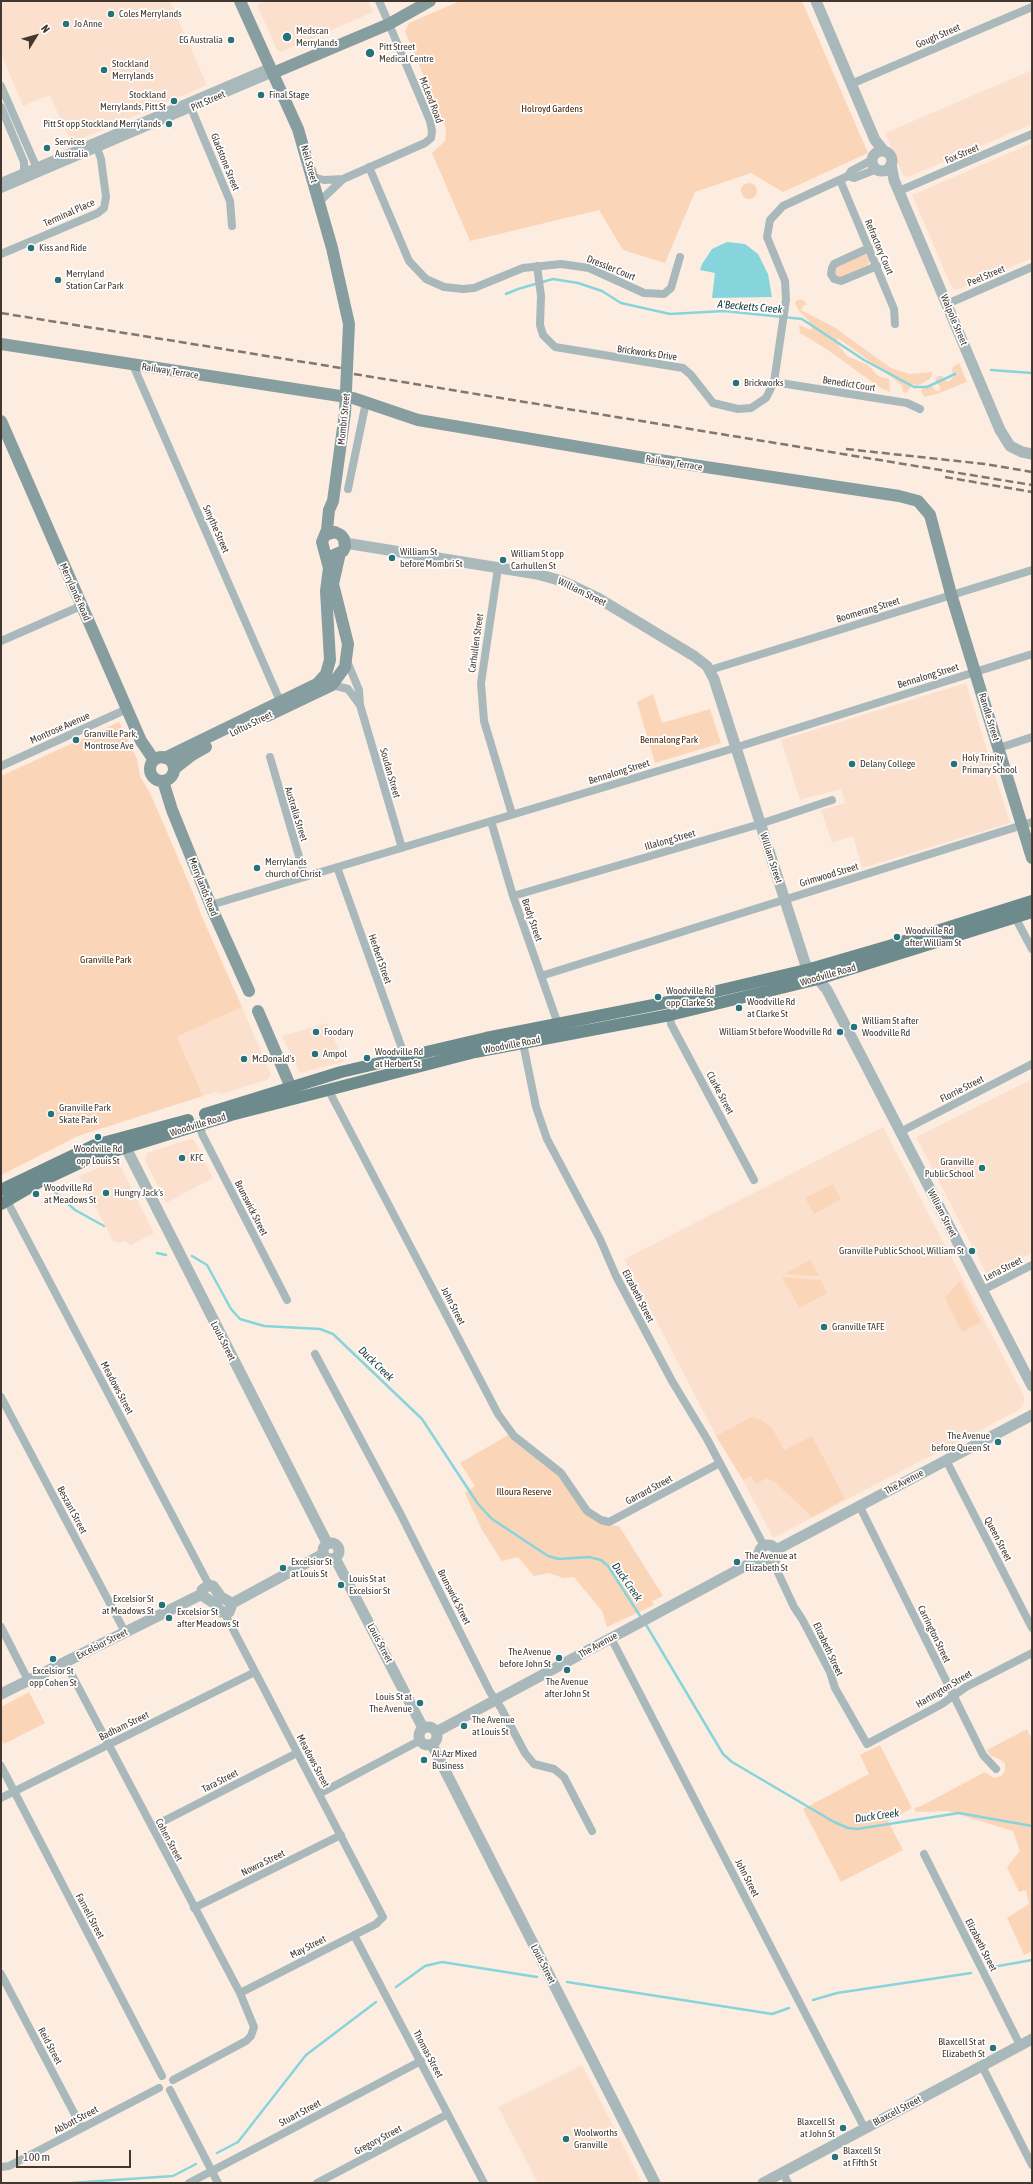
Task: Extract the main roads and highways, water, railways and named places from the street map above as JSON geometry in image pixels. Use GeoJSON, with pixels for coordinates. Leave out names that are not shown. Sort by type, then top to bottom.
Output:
{"type":"FeatureCollection","features":[{"type":"Feature","properties":{"kind":"main road","name":"Neil Street"},"geometry":{"type":"LineString","coordinates":[[240,1],[298,129],[313,177],[345,305],[350,336]]}},
{"type":"Feature","properties":{"kind":"main road","name":"Pitt Street"},"geometry":{"type":"LineString","coordinates":[[272,70],[387,20],[409,14],[412,9],[430,1]]}},
{"type":"Feature","properties":{"kind":"main road","name":"Mombri Street"},"geometry":{"type":"LineString","coordinates":[[328,681],[345,667],[347,661],[348,644],[334,584],[342,544],[333,502],[345,413],[350,336]]}},
{"type":"Feature","properties":{"kind":"main road","name":"Railway Terrace"},"geometry":{"type":"LineString","coordinates":[[1,344],[340,396]]}},
{"type":"Feature","properties":{"kind":"main road","name":"Railway Terrace"},"geometry":{"type":"LineString","coordinates":[[353,398],[418,420],[639,457],[908,498],[922,505],[930,515],[947,576]]}},
{"type":"Feature","properties":{"kind":"main road","name":"Merrylands Road"},"geometry":{"type":"LineString","coordinates":[[1,421],[145,749],[159,759]]}},
{"type":"Feature","properties":{"kind":"main road","name":"Mombri Street"},"geometry":{"type":"LineString","coordinates":[[325,552],[322,542],[328,524],[329,510],[333,502]]}},
{"type":"Feature","properties":{"kind":"main road"},"geometry":{"type":"LineString","coordinates":[[325,536],[332,532],[342,544],[332,556],[325,552]]}},
{"type":"Feature","properties":{"kind":"main road"},"geometry":{"type":"LineString","coordinates":[[325,552],[329,568],[326,591],[330,660],[328,681]]}},
{"type":"Feature","properties":{"kind":"main road","name":"Randle Street"},"geometry":{"type":"LineString","coordinates":[[947,576],[951,594],[999,748],[1027,824],[1032,858]]}},
{"type":"Feature","properties":{"kind":"main road","name":"Loftus Street"},"geometry":{"type":"LineString","coordinates":[[159,759],[280,701],[317,684],[328,681]]}},
{"type":"Feature","properties":{"kind":"main road","name":"Loftus Street"},"geometry":{"type":"LineString","coordinates":[[174,769],[199,751],[328,681]]}},
{"type":"Feature","properties":{"kind":"main road"},"geometry":{"type":"LineString","coordinates":[[159,759],[171,762],[174,769],[170,778],[164,781],[156,780],[151,774],[150,767],[159,759]]}},
{"type":"Feature","properties":{"kind":"main road","name":"Merrylands Road"},"geometry":{"type":"LineString","coordinates":[[164,781],[172,810],[211,905],[249,991]]}},
{"type":"Feature","properties":{"kind":"main road","name":"Woodville Road"},"geometry":{"type":"LineString","coordinates":[[3,1198],[82,1150],[200,1124],[294,1093],[326,1076],[405,1057],[558,1024],[679,1000],[810,969],[1032,901]]}},
{"type":"Feature","properties":{"kind":"main road","name":"Woodville Road"},"geometry":{"type":"LineString","coordinates":[[123,1142],[178,1122],[294,1093],[328,1089],[475,1052],[670,1015],[818,979],[1032,912]]}},
{"type":"Feature","properties":{"kind":"main road"},"geometry":{"type":"LineString","coordinates":[[258,1011],[294,1093]]}},
{"type":"Feature","properties":{"kind":"water"},"geometry":{"type":"Polygon","coordinates":[[[727,242],[745,244],[758,254],[768,274],[772,297],[712,298],[715,273],[700,270],[702,264],[712,249],[727,242]]]}},
{"type":"Feature","properties":{"kind":"waterway","name":"A'Becketts Creek"},"geometry":{"type":"LineString","coordinates":[[506,294],[553,279],[578,283],[602,291],[621,303],[670,314],[724,311],[802,319],[864,360],[914,387],[927,387],[955,374]]}},
{"type":"Feature","properties":{"kind":"waterway","name":"A'Becketts Creek"},"geometry":{"type":"LineString","coordinates":[[991,370],[1032,373]]}},
{"type":"Feature","properties":{"kind":"waterway","name":"Duck Creek"},"geometry":{"type":"LineString","coordinates":[[53,1190],[75,1210],[104,1226]]}},
{"type":"Feature","properties":{"kind":"waterway","name":"Duck Creek"},"geometry":{"type":"LineString","coordinates":[[157,1253],[166,1255]]}},
{"type":"Feature","properties":{"kind":"waterway","name":"Duck Creek"},"geometry":{"type":"LineString","coordinates":[[192,1256],[207,1265],[231,1309],[240,1319],[264,1326],[320,1329],[333,1334],[422,1419],[478,1504],[492,1519],[548,1556],[559,1559],[589,1557],[601,1560],[608,1566],[642,1619]]}},
{"type":"Feature","properties":{"kind":"waterway","name":"Duck Creek"},"geometry":{"type":"LineString","coordinates":[[645,1623],[723,1754],[732,1762],[834,1822],[848,1828],[857,1829],[959,1813],[1032,1826]]}},
{"type":"Feature","properties":{"kind":"waterway"},"geometry":{"type":"LineString","coordinates":[[993,1967],[1032,1960]]}},
{"type":"Feature","properties":{"kind":"waterway"},"geometry":{"type":"LineString","coordinates":[[396,1987],[425,1966],[442,1962],[537,1977]]}},
{"type":"Feature","properties":{"kind":"waterway"},"geometry":{"type":"LineString","coordinates":[[813,2000],[837,1993],[971,1973]]}},
{"type":"Feature","properties":{"kind":"waterway"},"geometry":{"type":"LineString","coordinates":[[567,1982],[772,2014],[789,2008]]}},
{"type":"Feature","properties":{"kind":"waterway"},"geometry":{"type":"LineString","coordinates":[[217,2153],[238,2142],[306,2055],[376,2002]]}},
{"type":"Feature","properties":{"kind":"waterway"},"geometry":{"type":"LineString","coordinates":[[71,2183],[173,2176],[196,2164]]}},
{"type":"Feature","properties":{"kind":"railway"},"geometry":{"type":"LineString","coordinates":[[1,313],[341,368]]}},
{"type":"Feature","properties":{"kind":"railway"},"geometry":{"type":"LineString","coordinates":[[354,374],[1032,485]]}},
{"type":"Feature","properties":{"kind":"railway"},"geometry":{"type":"LineString","coordinates":[[846,449],[985,464],[1032,472]]}},
{"type":"Feature","properties":{"kind":"railway"},"geometry":{"type":"LineString","coordinates":[[945,477],[1032,492]]}},
{"type":"Feature","properties":{"kind":"place","name":"Coles Merrylands"},"geometry":{"type":"Point","coordinates":[111,14]}},
{"type":"Feature","properties":{"kind":"place","name":"Jo Anne"},"geometry":{"type":"Point","coordinates":[66,24]}},
{"type":"Feature","properties":{"kind":"place","name":"Medscan Merrylands"},"geometry":{"type":"Point","coordinates":[287,37]}},
{"type":"Feature","properties":{"kind":"place","name":"EG Australia"},"geometry":{"type":"Point","coordinates":[231,40]}},
{"type":"Feature","properties":{"kind":"place","name":"Pitt Street Medical Centre"},"geometry":{"type":"Point","coordinates":[370,53]}},
{"type":"Feature","properties":{"kind":"place","name":"Stockland Merrylands"},"geometry":{"type":"Point","coordinates":[104,70]}},
{"type":"Feature","properties":{"kind":"place","name":"Final Stage"},"geometry":{"type":"Point","coordinates":[261,95]}},
{"type":"Feature","properties":{"kind":"place","name":"Stockland Merrylands, Pitt St"},"geometry":{"type":"Point","coordinates":[174,101]}},
{"type":"Feature","properties":{"kind":"place","name":"Pitt St opp Stockland Merrylands"},"geometry":{"type":"Point","coordinates":[169,124]}},
{"type":"Feature","properties":{"kind":"place","name":"Services Australia"},"geometry":{"type":"Point","coordinates":[47,148]}},
{"type":"Feature","properties":{"kind":"place","name":"Kiss and Ride"},"geometry":{"type":"Point","coordinates":[31,248]}},
{"type":"Feature","properties":{"kind":"place","name":"Merryland Station Car Park"},"geometry":{"type":"Point","coordinates":[58,280]}},
{"type":"Feature","properties":{"kind":"place","name":"Brickworks"},"geometry":{"type":"Point","coordinates":[736,383]}},
{"type":"Feature","properties":{"kind":"place","name":"William St before Mombri St"},"geometry":{"type":"Point","coordinates":[392,558]}},
{"type":"Feature","properties":{"kind":"place","name":"William St opp Carhullen St"},"geometry":{"type":"Point","coordinates":[503,560]}},
{"type":"Feature","properties":{"kind":"place","name":"Granville Park, Montrose Ave"},"geometry":{"type":"Point","coordinates":[76,740]}},
{"type":"Feature","properties":{"kind":"place","name":"Delany College"},"geometry":{"type":"Point","coordinates":[852,764]}},
{"type":"Feature","properties":{"kind":"place","name":"Holy Trinity Primary School"},"geometry":{"type":"Point","coordinates":[954,764]}},
{"type":"Feature","properties":{"kind":"place","name":"Merrylands church of Christ"},"geometry":{"type":"Point","coordinates":[257,868]}},
{"type":"Feature","properties":{"kind":"place","name":"Woodville Rd after William St"},"geometry":{"type":"Point","coordinates":[897,937]}},
{"type":"Feature","properties":{"kind":"place","name":"Woodville Rd opp Clarke St"},"geometry":{"type":"Point","coordinates":[658,997]}},
{"type":"Feature","properties":{"kind":"place","name":"Woodville Rd at Clarke St"},"geometry":{"type":"Point","coordinates":[739,1008]}},
{"type":"Feature","properties":{"kind":"place","name":"William St after Woodville Rd"},"geometry":{"type":"Point","coordinates":[854,1027]}},
{"type":"Feature","properties":{"kind":"place","name":"Foodary"},"geometry":{"type":"Point","coordinates":[316,1032]}},
{"type":"Feature","properties":{"kind":"place","name":"William St before Woodville Rd"},"geometry":{"type":"Point","coordinates":[840,1032]}},
{"type":"Feature","properties":{"kind":"place","name":"Ampol"},"geometry":{"type":"Point","coordinates":[315,1054]}},
{"type":"Feature","properties":{"kind":"place","name":"Woodville Rd at Herbert St"},"geometry":{"type":"Point","coordinates":[367,1058]}},
{"type":"Feature","properties":{"kind":"place","name":"McDonald's"},"geometry":{"type":"Point","coordinates":[244,1059]}},
{"type":"Feature","properties":{"kind":"place","name":"Granville Park Skate Park"},"geometry":{"type":"Point","coordinates":[51,1114]}},
{"type":"Feature","properties":{"kind":"place","name":"Woodville Rd opp Louis St"},"geometry":{"type":"Point","coordinates":[98,1137]}},
{"type":"Feature","properties":{"kind":"place","name":"KFC"},"geometry":{"type":"Point","coordinates":[182,1158]}},
{"type":"Feature","properties":{"kind":"place","name":"Granville Public School"},"geometry":{"type":"Point","coordinates":[982,1168]}},
{"type":"Feature","properties":{"kind":"place","name":"Hungry Jack's"},"geometry":{"type":"Point","coordinates":[106,1193]}},
{"type":"Feature","properties":{"kind":"place","name":"Woodville Rd at Meadows St"},"geometry":{"type":"Point","coordinates":[36,1194]}},
{"type":"Feature","properties":{"kind":"place","name":"Granville Public School, William St"},"geometry":{"type":"Point","coordinates":[972,1251]}},
{"type":"Feature","properties":{"kind":"place","name":"Granville TAFE"},"geometry":{"type":"Point","coordinates":[824,1327]}},
{"type":"Feature","properties":{"kind":"place","name":"The Avenue before Queen St"},"geometry":{"type":"Point","coordinates":[998,1442]}},
{"type":"Feature","properties":{"kind":"place","name":"The Avenue at Elizabeth St"},"geometry":{"type":"Point","coordinates":[737,1562]}},
{"type":"Feature","properties":{"kind":"place","name":"Excelsior St at Louis St"},"geometry":{"type":"Point","coordinates":[283,1568]}},
{"type":"Feature","properties":{"kind":"place","name":"Louis St at Excelsior St"},"geometry":{"type":"Point","coordinates":[341,1585]}},
{"type":"Feature","properties":{"kind":"place","name":"Excelsior St at Meadows St"},"geometry":{"type":"Point","coordinates":[162,1605]}},
{"type":"Feature","properties":{"kind":"place","name":"Excelsior St after Meadows St"},"geometry":{"type":"Point","coordinates":[169,1618]}},
{"type":"Feature","properties":{"kind":"place","name":"The Avenue before John St"},"geometry":{"type":"Point","coordinates":[559,1658]}},
{"type":"Feature","properties":{"kind":"place","name":"Excelsior St opp Cohen St"},"geometry":{"type":"Point","coordinates":[53,1659]}},
{"type":"Feature","properties":{"kind":"place","name":"The Avenue after John St"},"geometry":{"type":"Point","coordinates":[567,1670]}},
{"type":"Feature","properties":{"kind":"place","name":"Louis St at The Avenue"},"geometry":{"type":"Point","coordinates":[420,1703]}},
{"type":"Feature","properties":{"kind":"place","name":"The Avenue at Louis St"},"geometry":{"type":"Point","coordinates":[464,1726]}},
{"type":"Feature","properties":{"kind":"place","name":"Al-Azr Mixed Business"},"geometry":{"type":"Point","coordinates":[424,1760]}},
{"type":"Feature","properties":{"kind":"place","name":"Blaxcell St at Elizabeth St"},"geometry":{"type":"Point","coordinates":[993,2048]}},
{"type":"Feature","properties":{"kind":"place","name":"Blaxcell St at John St"},"geometry":{"type":"Point","coordinates":[843,2128]}},
{"type":"Feature","properties":{"kind":"place","name":"Woolworths Granville"},"geometry":{"type":"Point","coordinates":[566,2139]}},
{"type":"Feature","properties":{"kind":"place","name":"Blaxcell St at Fifth St"},"geometry":{"type":"Point","coordinates":[835,2157]}},
{"type":"Feature","properties":{"kind":"park label","name":"Holroyd Gardens"},"geometry":{"type":"Point","coordinates":[552,109]}},
{"type":"Feature","properties":{"kind":"park label","name":"Bennalong Park"},"geometry":{"type":"Point","coordinates":[669,740]}},
{"type":"Feature","properties":{"kind":"park label","name":"Granville Park"},"geometry":{"type":"Point","coordinates":[106,960]}},
{"type":"Feature","properties":{"kind":"park label","name":"Illoura Reserve"},"geometry":{"type":"Point","coordinates":[524,1492]}}]}
